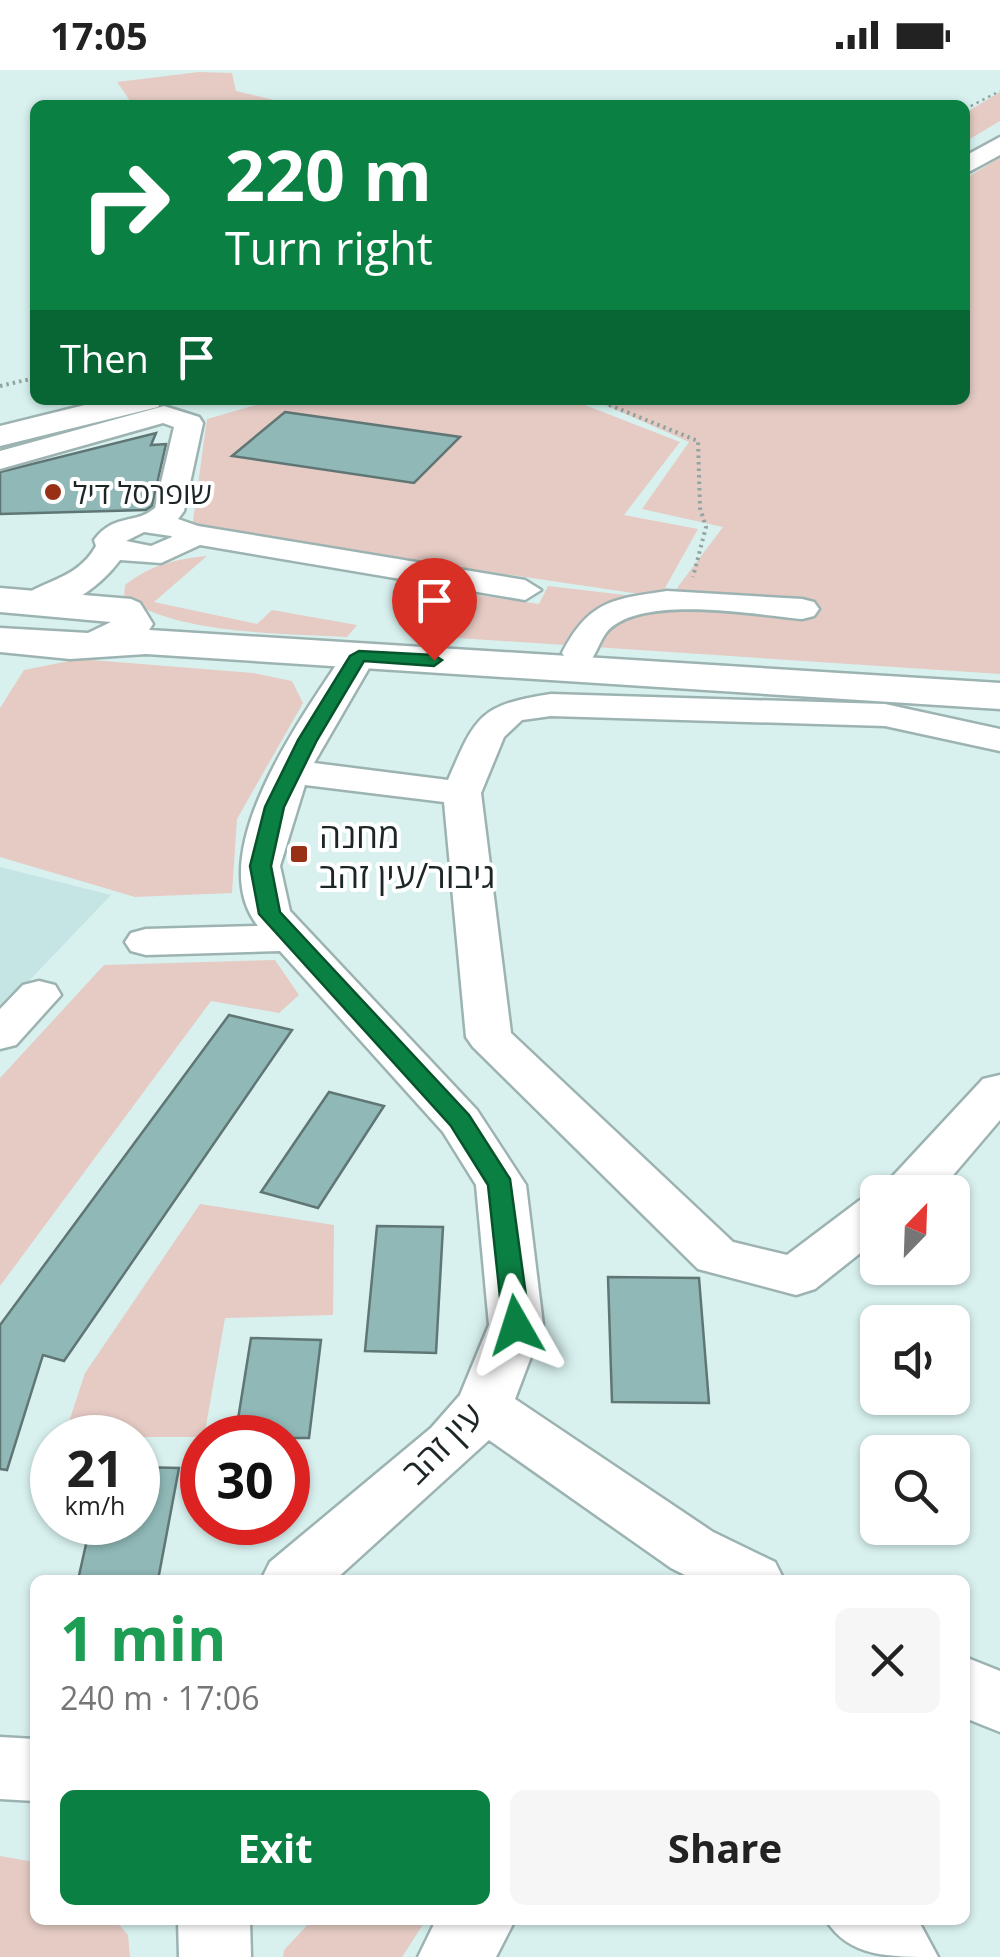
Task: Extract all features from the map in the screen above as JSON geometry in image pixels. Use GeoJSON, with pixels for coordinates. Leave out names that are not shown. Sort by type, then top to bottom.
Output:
{"type":"FeatureCollection","features":[{"type":"Feature","properties":{"kind":"highway"},"geometry":{"type":"LineString","coordinates":[[970,164],[1000,144]]}},
{"type":"Feature","properties":{"kind":"highway"},"geometry":{"type":"LineString","coordinates":[[0,421],[66,405]]}},
{"type":"Feature","properties":{"kind":"highway"},"geometry":{"type":"LineString","coordinates":[[0,436],[126,405]]}},
{"type":"Feature","properties":{"kind":"highway"},"geometry":{"type":"LineString","coordinates":[[18,601],[111,623],[359,656],[1000,696]]}},
{"type":"Feature","properties":{"kind":"highway"},"geometry":{"type":"LineString","coordinates":[[0,640],[111,623],[1000,682]]}},
{"type":"Feature","properties":{"kind":"street"},"geometry":{"type":"LineString","coordinates":[[0,460],[164,414],[189,423],[169,511],[73,588],[18,601]]}},
{"type":"Feature","properties":{"kind":"street"},"geometry":{"type":"LineString","coordinates":[[80,521],[182,546],[188,534],[525,590]]}},
{"type":"Feature","properties":{"kind":"street"},"geometry":{"type":"LineString","coordinates":[[111,623],[96,597],[100,588],[128,564],[140,537]]}},
{"type":"Feature","properties":{"kind":"street"},"geometry":{"type":"LineString","coordinates":[[579,653],[593,625],[638,605],[687,601],[802,608]]}},
{"type":"Feature","properties":{"kind":"street","name":"עין זהב"},"geometry":{"type":"LineString","coordinates":[[298,1575],[451,1444],[484,1407],[516,1325],[501,1185],[460,1120],[270,914],[260,866],[274,807],[359,656]]}},
{"type":"Feature","properties":{"kind":"street"},"geometry":{"type":"LineString","coordinates":[[860,1226],[796,1276],[716,1256],[489,1038],[462,793],[487,734],[512,711],[551,705],[885,715],[1000,740]]}},
{"type":"Feature","properties":{"kind":"street"},"geometry":{"type":"LineString","coordinates":[[292,772],[462,793]]}},
{"type":"Feature","properties":{"kind":"street"},"geometry":{"type":"LineString","coordinates":[[146,942],[289,938]]}},
{"type":"Feature","properties":{"kind":"street"},"geometry":{"type":"LineString","coordinates":[[0,1036],[39,995]]}},
{"type":"Feature","properties":{"kind":"street"},"geometry":{"type":"LineString","coordinates":[[925,1175],[1000,1090]]}},
{"type":"Feature","properties":{"kind":"street"},"geometry":{"type":"LineString","coordinates":[[484,1407],[692,1550],[743,1575]]}},
{"type":"Feature","properties":{"kind":"street"},"geometry":{"type":"LineString","coordinates":[[970,1688],[1000,1703]]}},
{"type":"Feature","properties":{"kind":"street"},"geometry":{"type":"LineString","coordinates":[[0,1768],[30,1770]]}},
{"type":"Feature","properties":{"kind":"street"},"geometry":{"type":"LineString","coordinates":[[214,1925],[215,1957]]}},
{"type":"Feature","properties":{"kind":"street"},"geometry":{"type":"LineString","coordinates":[[454,1957],[476,1925]]}},
{"type":"Feature","properties":{"kind":"street"},"geometry":{"type":"LineString","coordinates":[[870,1925],[902,1957]]}},
{"type":"Feature","properties":{"kind":"path"},"geometry":{"type":"LineString","coordinates":[[970,106],[1000,91]]}},
{"type":"Feature","properties":{"kind":"path"},"geometry":{"type":"LineString","coordinates":[[0,386],[30,379]]}},
{"type":"Feature","properties":{"kind":"path"},"geometry":{"type":"LineString","coordinates":[[602,405],[698,440],[700,508],[706,527],[687,601]]}},
{"type":"Feature","properties":{"kind":"shaded area"},"geometry":{"type":"Polygon","coordinates":[[[199,72],[232,73],[236,91],[273,100],[130,100],[117,82],[199,72]]]}},
{"type":"Feature","properties":{"kind":"shaded area"},"geometry":{"type":"Polygon","coordinates":[[[1000,92],[1000,121],[970,139],[970,110],[1000,92]]]}},
{"type":"Feature","properties":{"kind":"shaded area"},"geometry":{"type":"Polygon","coordinates":[[[1000,157],[1000,674],[413,635],[449,591],[539,604],[548,586],[668,600],[723,527],[642,509],[689,442],[605,405],[970,405],[970,176],[1000,157]]]}},
{"type":"Feature","properties":{"kind":"shaded area"},"geometry":{"type":"Polygon","coordinates":[[[256,405],[585,405],[680,442],[624,515],[698,529],[660,597],[192,528],[207,419],[256,405]]]}},
{"type":"Feature","properties":{"kind":"shaded area"},"geometry":{"type":"Polygon","coordinates":[[[207,556],[154,602],[257,624],[272,610],[357,625],[347,637],[231,630],[172,619],[124,597],[125,585],[144,572],[174,561],[207,556]]]}},
{"type":"Feature","properties":{"kind":"shaded area"},"geometry":{"type":"Polygon","coordinates":[[[79,659],[253,673],[292,681],[303,703],[237,819],[232,893],[135,897],[0,857],[0,708],[24,670],[79,659]]]}},
{"type":"Feature","properties":{"kind":"shaded area"},"geometry":{"type":"Polygon","coordinates":[[[0,867],[111,895],[0,1011],[0,867]]]}},
{"type":"Feature","properties":{"kind":"shaded area"},"geometry":{"type":"Polygon","coordinates":[[[275,960],[299,995],[279,1013],[211,1001],[0,1286],[0,1078],[104,965],[275,960]]]}},
{"type":"Feature","properties":{"kind":"shaded area"},"geometry":{"type":"Polygon","coordinates":[[[200,1204],[334,1225],[333,1315],[225,1318],[208,1415],[180,1415],[180,1437],[160,1437],[160,1415],[71,1415],[85,1373],[200,1204]]]}},
{"type":"Feature","properties":{"kind":"shaded area"},"geometry":{"type":"Polygon","coordinates":[[[0,1856],[30,1861],[30,1925],[119,1925],[128,1935],[130,1957],[0,1957],[0,1856]]]}},
{"type":"Feature","properties":{"kind":"shaded area"},"geometry":{"type":"Polygon","coordinates":[[[307,1925],[423,1925],[402,1957],[283,1957],[284,1950],[307,1925]]]}},
{"type":"Feature","properties":{"kind":"building"},"geometry":{"type":"Polygon","coordinates":[[[285,412],[460,437],[414,483],[232,456],[285,412]]]}},
{"type":"Feature","properties":{"kind":"building"},"geometry":{"type":"Polygon","coordinates":[[[156,433],[151,445],[166,444],[152,506],[146,510],[0,514],[0,472],[156,433]]]}},
{"type":"Feature","properties":{"kind":"building"},"geometry":{"type":"Polygon","coordinates":[[[229,1015],[292,1030],[64,1361],[43,1355],[7,1470],[0,1469],[0,1325],[229,1015]]]}},
{"type":"Feature","properties":{"kind":"building"},"geometry":{"type":"Polygon","coordinates":[[[329,1092],[384,1106],[318,1208],[261,1192],[329,1092]]]}},
{"type":"Feature","properties":{"kind":"building"},"geometry":{"type":"Polygon","coordinates":[[[377,1226],[443,1227],[436,1353],[365,1351],[377,1226]]]}},
{"type":"Feature","properties":{"kind":"building"},"geometry":{"type":"Polygon","coordinates":[[[608,1277],[699,1278],[709,1403],[612,1402],[608,1277]]]}},
{"type":"Feature","properties":{"kind":"building"},"geometry":{"type":"Polygon","coordinates":[[[251,1338],[321,1340],[310,1430],[310,1415],[239,1415],[251,1338]]]}},
{"type":"Feature","properties":{"kind":"building"},"geometry":{"type":"Polygon","coordinates":[[[160,1468],[179,1468],[159,1575],[79,1575],[86,1545],[160,1545],[160,1468]]]}},
{"type":"Feature","properties":{"kind":"place","name":"שופרסל דיל"},"geometry":{"type":"Point","coordinates":[53,492]}},
{"type":"Feature","properties":{"kind":"place","name":"מחנה גיבור/עין זהב"},"geometry":{"type":"Point","coordinates":[299,854]}},
{"type":"Feature","properties":{"kind":"route"},"geometry":{"type":"LineString","coordinates":[[434,660],[359,656],[307,740],[274,807],[260,866],[270,914],[354,1010],[460,1120],[501,1185],[516,1325]]}}]}
